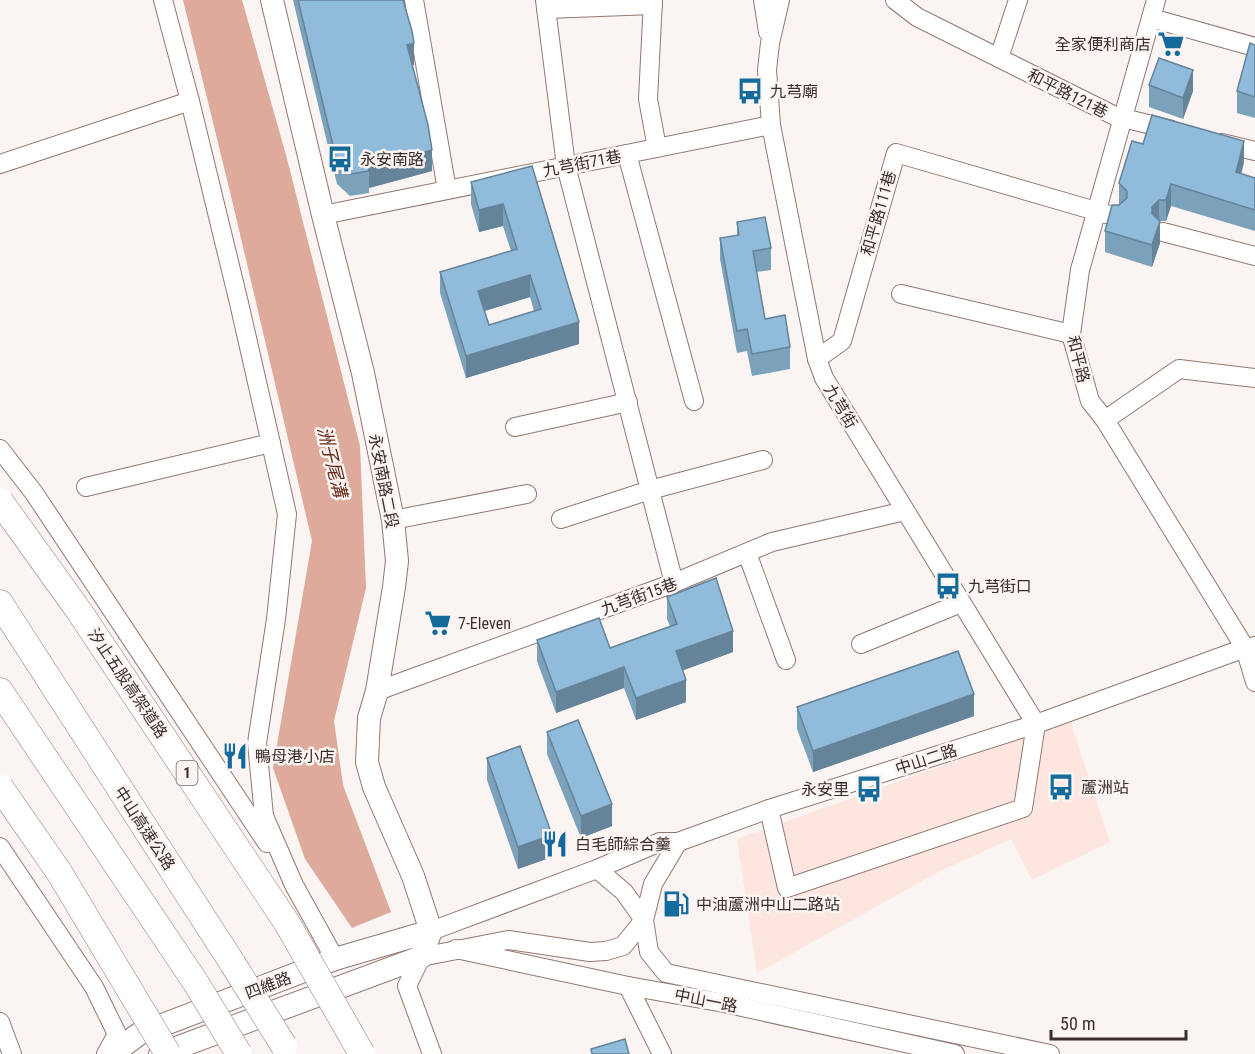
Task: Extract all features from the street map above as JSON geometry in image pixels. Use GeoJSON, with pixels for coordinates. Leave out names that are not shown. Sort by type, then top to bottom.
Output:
{"type":"FeatureCollection","features":[{"type":"Feature","properties":{"kind":"highway","name":"汐止五股高架道路"},"geometry":{"type":"LineString","coordinates":[[0,501],[80,611],[287,923],[362,1054]]}},
{"type":"Feature","properties":{"kind":"highway","name":"中山高速公路"},"geometry":{"type":"LineString","coordinates":[[0,603],[286,1050]]}},
{"type":"Feature","properties":{"kind":"highway"},"geometry":{"type":"LineString","coordinates":[[0,691],[196,983],[239,1054]]}},
{"type":"Feature","properties":{"kind":"highway"},"geometry":{"type":"LineString","coordinates":[[0,788],[59,872],[168,1054]]}},
{"type":"Feature","properties":{"kind":"main road","name":"永安南路二段"},"geometry":{"type":"LineString","coordinates":[[272,0],[363,373],[393,520],[397,561],[377,691],[369,718],[368,762],[374,788],[413,876],[431,931]]}},
{"type":"Feature","properties":{"kind":"main road"},"geometry":{"type":"LineString","coordinates":[[421,957],[431,931]]}},
{"type":"Feature","properties":{"kind":"main road","name":"四維路"},"geometry":{"type":"LineString","coordinates":[[112,1054],[139,1035],[335,959],[431,931]]}},
{"type":"Feature","properties":{"kind":"main road","name":"四維路"},"geometry":{"type":"LineString","coordinates":[[160,1054],[421,957]]}},
{"type":"Feature","properties":{"kind":"street"},"geometry":{"type":"LineString","coordinates":[[163,0],[190,101],[287,514],[276,619],[257,743],[264,816],[294,885]]}},
{"type":"Feature","properties":{"kind":"street"},"geometry":{"type":"LineString","coordinates":[[414,0],[447,190]]}},
{"type":"Feature","properties":{"kind":"street","name":"九芎街"},"geometry":{"type":"LineString","coordinates":[[763,0],[770,43]]}},
{"type":"Feature","properties":{"kind":"street","name":"九芎街"},"geometry":{"type":"LineString","coordinates":[[780,0],[770,43],[767,70],[771,124],[817,359],[824,378],[1036,724]]}},
{"type":"Feature","properties":{"kind":"street","name":"和平路121巷"},"geometry":{"type":"LineString","coordinates":[[895,0],[918,17],[1115,116],[1188,134]]}},
{"type":"Feature","properties":{"kind":"street"},"geometry":{"type":"LineString","coordinates":[[999,58],[1018,0]]}},
{"type":"Feature","properties":{"kind":"street","name":"和平路"},"geometry":{"type":"LineString","coordinates":[[1156,0],[1080,270],[1071,334],[1090,401],[1105,420],[1250,647],[1255,682]]}},
{"type":"Feature","properties":{"kind":"street"},"geometry":{"type":"LineString","coordinates":[[657,148],[648,99],[653,3],[546,5],[566,166],[675,583]]}},
{"type":"Feature","properties":{"kind":"street"},"geometry":{"type":"LineString","coordinates":[[1151,18],[1255,47]]}},
{"type":"Feature","properties":{"kind":"street"},"geometry":{"type":"LineString","coordinates":[[0,164],[190,101]]}},
{"type":"Feature","properties":{"kind":"street","name":"九芎街71巷"},"geometry":{"type":"LineString","coordinates":[[323,215],[771,124]]}},
{"type":"Feature","properties":{"kind":"street"},"geometry":{"type":"LineString","coordinates":[[1211,140],[1255,151]]}},
{"type":"Feature","properties":{"kind":"street","name":"和平路111巷"},"geometry":{"type":"LineString","coordinates":[[817,359],[842,341],[896,153],[1096,211]]}},
{"type":"Feature","properties":{"kind":"street"},"geometry":{"type":"LineString","coordinates":[[627,154],[694,401]]}},
{"type":"Feature","properties":{"kind":"street"},"geometry":{"type":"LineString","coordinates":[[1096,211],[1116,216]]}},
{"type":"Feature","properties":{"kind":"street"},"geometry":{"type":"LineString","coordinates":[[1163,231],[1255,256]]}},
{"type":"Feature","properties":{"kind":"street"},"geometry":{"type":"LineString","coordinates":[[901,294],[1071,334]]}},
{"type":"Feature","properties":{"kind":"street"},"geometry":{"type":"LineString","coordinates":[[1105,420],[1179,369],[1255,378]]}},
{"type":"Feature","properties":{"kind":"street"},"geometry":{"type":"LineString","coordinates":[[515,427],[628,402]]}},
{"type":"Feature","properties":{"kind":"street"},"geometry":{"type":"LineString","coordinates":[[86,487],[271,443]]}},
{"type":"Feature","properties":{"kind":"street"},"geometry":{"type":"LineString","coordinates":[[0,449],[34,493],[294,885],[335,959]]}},
{"type":"Feature","properties":{"kind":"street"},"geometry":{"type":"LineString","coordinates":[[561,519],[650,490],[763,460]]}},
{"type":"Feature","properties":{"kind":"street"},"geometry":{"type":"LineString","coordinates":[[393,520],[527,494]]}},
{"type":"Feature","properties":{"kind":"street","name":"九芎街15巷"},"geometry":{"type":"LineString","coordinates":[[377,691],[675,583],[772,542],[904,511]]}},
{"type":"Feature","properties":{"kind":"street"},"geometry":{"type":"LineString","coordinates":[[747,553],[786,660]]}},
{"type":"Feature","properties":{"kind":"street"},"geometry":{"type":"LineString","coordinates":[[861,644],[961,603]]}},
{"type":"Feature","properties":{"kind":"street","name":"中山二路"},"geometry":{"type":"LineString","coordinates":[[431,931],[597,869],[660,842],[678,842],[769,809],[1036,724],[1250,647]]}},
{"type":"Feature","properties":{"kind":"street"},"geometry":{"type":"LineString","coordinates":[[769,809],[787,888],[1023,808],[1036,724]]}},
{"type":"Feature","properties":{"kind":"street","name":"中山一路"},"geometry":{"type":"LineString","coordinates":[[678,842],[653,884],[644,920],[649,952],[666,973],[1050,1054]]}},
{"type":"Feature","properties":{"kind":"street"},"geometry":{"type":"LineString","coordinates":[[0,847],[94,987],[117,1034],[106,1054]]}},
{"type":"Feature","properties":{"kind":"street"},"geometry":{"type":"LineString","coordinates":[[597,869],[624,892],[644,920]]}},
{"type":"Feature","properties":{"kind":"street","name":"中山一路"},"geometry":{"type":"LineString","coordinates":[[421,957],[508,940],[590,952],[606,951],[623,946],[644,920]]}},
{"type":"Feature","properties":{"kind":"street","name":"中山一路"},"geometry":{"type":"LineString","coordinates":[[456,949],[628,986],[724,1003],[955,1054]]}},
{"type":"Feature","properties":{"kind":"street"},"geometry":{"type":"LineString","coordinates":[[421,957],[407,986],[432,1054]]}},
{"type":"Feature","properties":{"kind":"street"},"geometry":{"type":"LineString","coordinates":[[628,986],[662,1054]]}},
{"type":"Feature","properties":{"kind":"street"},"geometry":{"type":"LineString","coordinates":[[0,1022],[12,1054]]}},
{"type":"Feature","properties":{"kind":"shaded area"},"geometry":{"type":"Polygon","coordinates":[[[1070,720],[1110,842],[1032,880],[1011,839],[942,870],[757,973],[737,839],[1070,720]]]}},
{"type":"Feature","properties":{"kind":"water","name":"洲子尾溝"},"geometry":{"type":"Polygon","coordinates":[[[183,0],[242,0],[286,155],[360,446],[366,588],[334,721],[343,785],[391,912],[352,928],[305,859],[273,768],[312,541],[183,0]]]}},
{"type":"Feature","properties":{"kind":"building"},"geometry":{"type":"Polygon","coordinates":[[[298,0],[403,0],[414,43],[407,45],[428,125],[432,150],[368,167],[369,171],[350,174],[337,162],[298,0]]]}},
{"type":"Feature","properties":{"kind":"building"},"geometry":{"type":"Polygon","coordinates":[[[1250,43],[1255,45],[1255,97],[1237,91],[1250,43]]]}},
{"type":"Feature","properties":{"kind":"building"},"geometry":{"type":"Polygon","coordinates":[[[1159,58],[1193,70],[1183,98],[1149,85],[1159,58]]]}},
{"type":"Feature","properties":{"kind":"building"},"geometry":{"type":"Polygon","coordinates":[[[1152,115],[1244,141],[1236,172],[1255,178],[1255,210],[1171,184],[1166,200],[1159,200],[1152,207],[1152,214],[1160,221],[1152,245],[1105,231],[1112,205],[1119,205],[1127,198],[1127,191],[1119,183],[1132,141],[1143,144],[1152,115]]]}},
{"type":"Feature","properties":{"kind":"building"},"geometry":{"type":"Polygon","coordinates":[[[532,166],[579,322],[466,356],[440,272],[517,249],[503,204],[479,210],[471,182],[532,166]],[[530,275],[478,291],[489,325],[541,309],[530,275]]]}},
{"type":"Feature","properties":{"kind":"building"},"geometry":{"type":"Polygon","coordinates":[[[765,217],[771,248],[753,251],[765,319],[785,315],[790,347],[752,354],[747,329],[737,331],[720,238],[739,235],[737,222],[765,217]]]}},
{"type":"Feature","properties":{"kind":"building"},"geometry":{"type":"Polygon","coordinates":[[[716,578],[733,631],[676,651],[686,680],[636,698],[624,667],[556,692],[537,640],[599,618],[610,648],[677,624],[667,597],[716,578]]]}},
{"type":"Feature","properties":{"kind":"building"},"geometry":{"type":"Polygon","coordinates":[[[958,651],[974,694],[813,751],[797,707],[958,651]]]}},
{"type":"Feature","properties":{"kind":"building"},"geometry":{"type":"Polygon","coordinates":[[[578,720],[612,804],[581,816],[547,732],[578,720]]]}},
{"type":"Feature","properties":{"kind":"building"},"geometry":{"type":"Polygon","coordinates":[[[520,746],[552,835],[518,847],[487,758],[520,746]]]}},
{"type":"Feature","properties":{"kind":"building"},"geometry":{"type":"Polygon","coordinates":[[[625,1039],[629,1054],[592,1054],[591,1049],[625,1039]]]}},
{"type":"Feature","properties":{"kind":"place","name":"全家便利商店"},"geometry":{"type":"Point","coordinates":[1171,44]}},
{"type":"Feature","properties":{"kind":"place","name":"九芎廟"},"geometry":{"type":"Point","coordinates":[750,91]}},
{"type":"Feature","properties":{"kind":"place","name":"永安南路"},"geometry":{"type":"Point","coordinates":[340,159]}},
{"type":"Feature","properties":{"kind":"place","name":"九芎街口"},"geometry":{"type":"Point","coordinates":[948,586]}},
{"type":"Feature","properties":{"kind":"place","name":"7-Eleven"},"geometry":{"type":"Point","coordinates":[438,623]}},
{"type":"Feature","properties":{"kind":"place","name":"鴨母港小店"},"geometry":{"type":"Point","coordinates":[235,756]}},
{"type":"Feature","properties":{"kind":"place","name":"蘆洲站"},"geometry":{"type":"Point","coordinates":[1061,787]}},
{"type":"Feature","properties":{"kind":"place","name":"永安里"},"geometry":{"type":"Point","coordinates":[869,789]}},
{"type":"Feature","properties":{"kind":"place","name":"白毛師綜合羹"},"geometry":{"type":"Point","coordinates":[555,844]}},
{"type":"Feature","properties":{"kind":"place","name":"中油蘆洲中山二路站"},"geometry":{"type":"Point","coordinates":[676,904]}}]}
